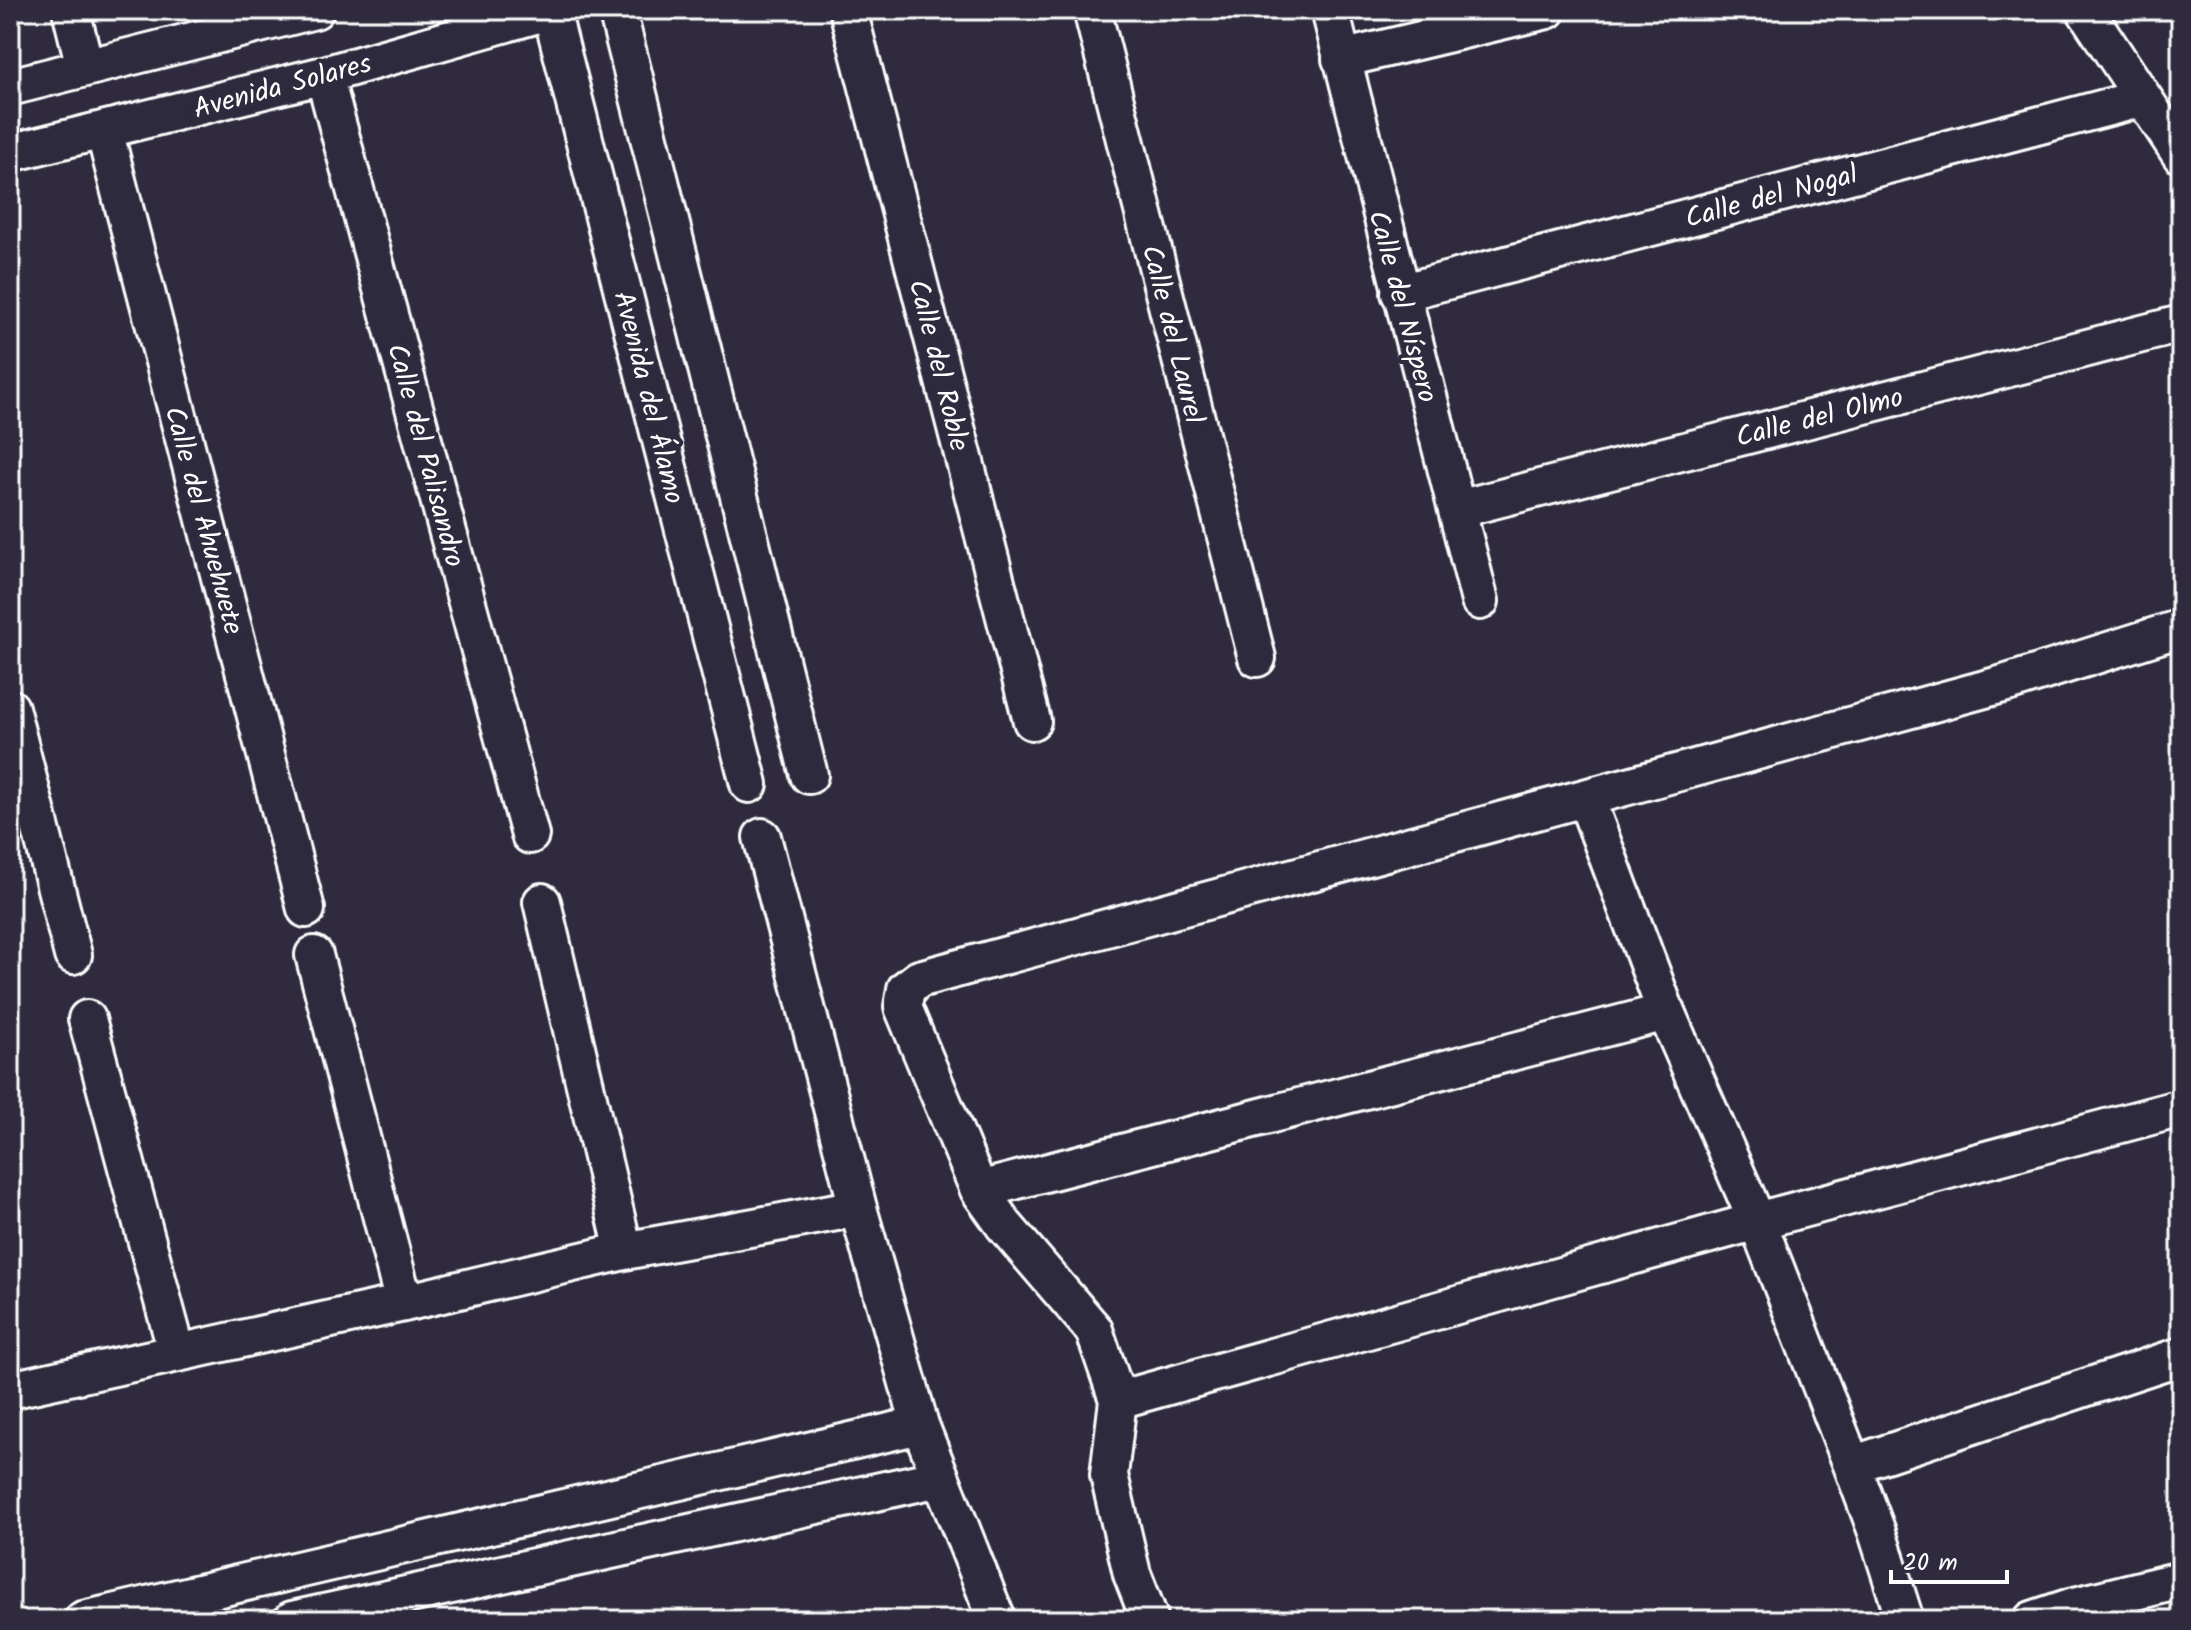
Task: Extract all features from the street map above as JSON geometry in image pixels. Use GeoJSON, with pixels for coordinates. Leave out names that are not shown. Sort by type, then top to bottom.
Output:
{"type":"FeatureCollection","features":[{"type":"Feature","properties":{"kind":"street"},"geometry":{"type":"LineString","coordinates":[[71,10],[85,67]]}},
{"type":"Feature","properties":{"kind":"street","name":"Avenida Solares"},"geometry":{"type":"LineString","coordinates":[[10,153],[324,75],[551,10]]}},
{"type":"Feature","properties":{"kind":"street","name":"Avenida del Álamo"},"geometry":{"type":"LineString","coordinates":[[551,10],[749,784]]}},
{"type":"Feature","properties":{"kind":"street"},"geometry":{"type":"LineString","coordinates":[[617,10],[809,775]]}},
{"type":"Feature","properties":{"kind":"street","name":"Calle del Roble"},"geometry":{"type":"LineString","coordinates":[[848,10],[1032,721]]}},
{"type":"Feature","properties":{"kind":"street","name":"Calle del Laurel"},"geometry":{"type":"LineString","coordinates":[[1092,10],[1257,658]]}},
{"type":"Feature","properties":{"kind":"street","name":"Calle del Níspero"},"geometry":{"type":"LineString","coordinates":[[1330,10],[1480,601]]}},
{"type":"Feature","properties":{"kind":"street"},"geometry":{"type":"LineString","coordinates":[[1341,59],[1547,10]]}},
{"type":"Feature","properties":{"kind":"street"},"geometry":{"type":"LineString","coordinates":[[2085,10],[2181,155]]}},
{"type":"Feature","properties":{"kind":"street"},"geometry":{"type":"LineString","coordinates":[[10,87],[305,11]]}},
{"type":"Feature","properties":{"kind":"street","name":"Calle del Palisandro"},"geometry":{"type":"LineString","coordinates":[[324,75],[530,835]]}},
{"type":"Feature","properties":{"kind":"street","name":"Calle del Nogal"},"geometry":{"type":"LineString","coordinates":[[1400,293],[2143,98]]}},
{"type":"Feature","properties":{"kind":"street","name":"Calle del Ahuehuete"},"geometry":{"type":"LineString","coordinates":[[104,130],[306,909]]}},
{"type":"Feature","properties":{"kind":"street","name":"Calle del Olmo"},"geometry":{"type":"LineString","coordinates":[[1458,509],[2181,324]]}},
{"type":"Feature","properties":{"kind":"street"},"geometry":{"type":"LineString","coordinates":[[1150,1620],[1132,1574],[1109,1475],[1118,1400],[1094,1330],[1004,1225],[979,1190],[903,1007],[906,989],[919,979],[2007,683],[2181,628]]}},
{"type":"Feature","properties":{"kind":"street"},"geometry":{"type":"LineString","coordinates":[[10,708],[73,955]]}},
{"type":"Feature","properties":{"kind":"street"},"geometry":{"type":"LineString","coordinates":[[1586,799],[1666,1012],[1757,1221],[1852,1465],[1905,1620]]}},
{"type":"Feature","properties":{"kind":"street"},"geometry":{"type":"LineString","coordinates":[[762,837],[858,1208],[920,1425],[997,1620]]}},
{"type":"Feature","properties":{"kind":"street"},"geometry":{"type":"LineString","coordinates":[[542,902],[624,1251]]}},
{"type":"Feature","properties":{"kind":"street"},"geometry":{"type":"LineString","coordinates":[[314,955],[404,1303]]}},
{"type":"Feature","properties":{"kind":"street"},"geometry":{"type":"LineString","coordinates":[[979,1190],[1666,1012]]}},
{"type":"Feature","properties":{"kind":"street"},"geometry":{"type":"LineString","coordinates":[[87,1019],[177,1353]]}},
{"type":"Feature","properties":{"kind":"street"},"geometry":{"type":"LineString","coordinates":[[1118,1400],[1757,1221],[2181,1108]]}},
{"type":"Feature","properties":{"kind":"street"},"geometry":{"type":"LineString","coordinates":[[10,1390],[624,1251],[858,1208]]}},
{"type":"Feature","properties":{"kind":"street"},"geometry":{"type":"LineString","coordinates":[[1852,1465],[2181,1356]]}},
{"type":"Feature","properties":{"kind":"street"},"geometry":{"type":"LineString","coordinates":[[83,1620],[920,1425]]}},
{"type":"Feature","properties":{"kind":"street"},"geometry":{"type":"LineString","coordinates":[[292,1620],[940,1478]]}},
{"type":"Feature","properties":{"kind":"street"},"geometry":{"type":"LineString","coordinates":[[2032,1620],[2071,1607],[2181,1580]]}}]}
